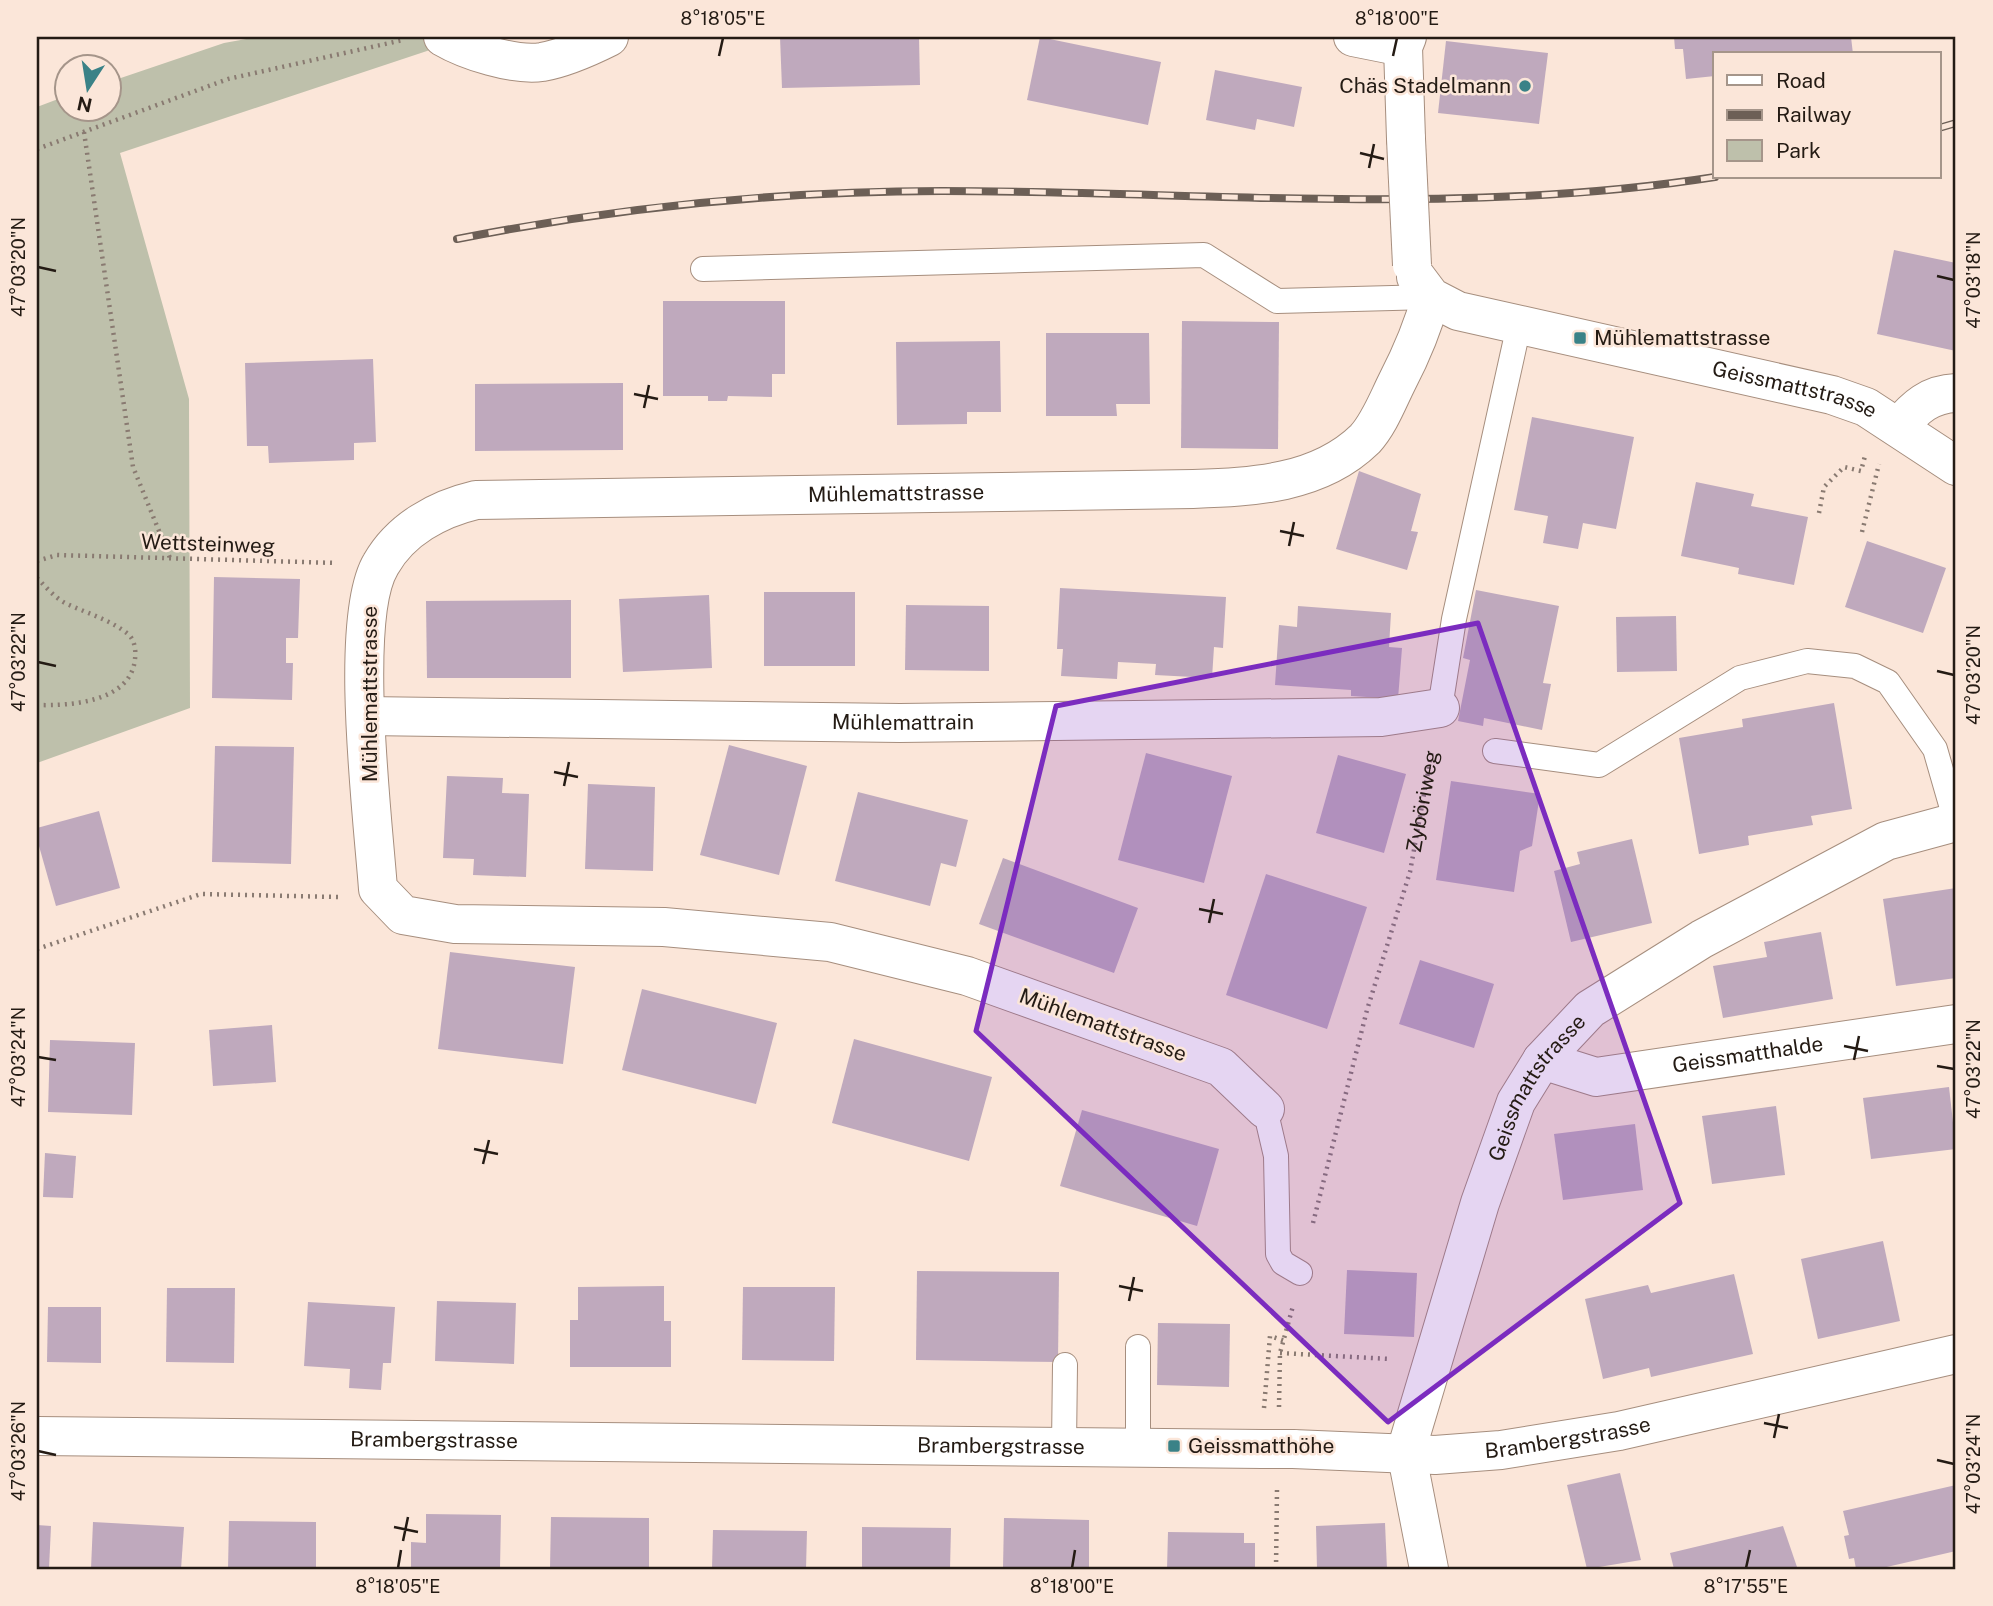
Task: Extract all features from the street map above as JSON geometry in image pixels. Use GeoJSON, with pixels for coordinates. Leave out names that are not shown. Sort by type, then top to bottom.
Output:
{"type":"FeatureCollection","features":[{"type":"Feature","properties":{"kind":"street"},"geometry":{"type":"LineString","coordinates":[[443,37],[461,48],[498,57],[541,62],[609,37]]}},
{"type":"Feature","properties":{"kind":"street"},"geometry":{"type":"LineString","coordinates":[[1353,37],[1405,42],[1406,139],[1421,281]]}},
{"type":"Feature","properties":{"kind":"street","name":"Geissmattstrasse"},"geometry":{"type":"LineString","coordinates":[[1421,281],[1458,311],[1832,395],[1866,407],[1956,466]]}},
{"type":"Feature","properties":{"kind":"street","name":"Mühlemattstrasse"},"geometry":{"type":"LineString","coordinates":[[1265,1109],[1221,1067],[967,976],[830,942],[664,927],[455,924],[403,915],[378,889],[366,716],[367,614],[372,587],[380,565],[401,538],[435,514],[462,503],[499,498],[1193,489],[1272,484],[1315,470],[1347,453],[1367,437],[1411,352],[1421,281]]}},
{"type":"Feature","properties":{"kind":"street"},"geometry":{"type":"LineString","coordinates":[[1899,427],[1916,407],[1942,394],[1956,393]]}},
{"type":"Feature","properties":{"kind":"street","name":"Mühlemattrain"},"geometry":{"type":"LineString","coordinates":[[366,716],[900,723],[1381,717],[1440,708]]}},
{"type":"Feature","properties":{"kind":"street","name":"Geissmattstrasse"},"geometry":{"type":"LineString","coordinates":[[1429,1569],[1406,1451],[1479,1203],[1516,1101],[1542,1060],[1590,1009],[1702,939],[1886,841],[1956,822]]}},
{"type":"Feature","properties":{"kind":"street","name":"Geissmatthalde"},"geometry":{"type":"LineString","coordinates":[[1542,1060],[1596,1077],[1956,1024]]}},
{"type":"Feature","properties":{"kind":"street","name":"Brambergstrasse"},"geometry":{"type":"LineString","coordinates":[[37,1436],[1065,1445],[1138,1445],[1273,1437],[1457,1454],[1619,1431],[1956,1354]]}},
{"type":"Feature","properties":{"kind":"lane"},"geometry":{"type":"LineString","coordinates":[[703,269],[1204,255],[1277,302],[1421,281]]}},
{"type":"Feature","properties":{"kind":"lane"},"geometry":{"type":"LineString","coordinates":[[1440,708],[1454,619],[1519,325]]}},
{"type":"Feature","properties":{"kind":"lane"},"geometry":{"type":"LineString","coordinates":[[1495,751],[1599,765],[1740,678],[1807,661],[1855,666],[1888,682],[1935,749],[1956,822]]}},
{"type":"Feature","properties":{"kind":"lane","name":"Mühlemattstrasse"},"geometry":{"type":"LineString","coordinates":[[1265,1109],[1276,1156],[1278,1254],[1283,1263],[1300,1273]]}},
{"type":"Feature","properties":{"kind":"lane"},"geometry":{"type":"LineString","coordinates":[[1138,1347],[1138,1445]]}},
{"type":"Feature","properties":{"kind":"lane"},"geometry":{"type":"LineString","coordinates":[[1065,1365],[1065,1445]]}},
{"type":"Feature","properties":{"kind":"path"},"geometry":{"type":"LineString","coordinates":[[37,149],[228,79],[403,40]]}},
{"type":"Feature","properties":{"kind":"path"},"geometry":{"type":"LineString","coordinates":[[84,132],[133,467],[170,558]]}},
{"type":"Feature","properties":{"kind":"path"},"geometry":{"type":"LineString","coordinates":[[1819,513],[1824,487],[1844,467],[1861,471],[1866,449]]}},
{"type":"Feature","properties":{"kind":"path"},"geometry":{"type":"LineString","coordinates":[[1862,532],[1880,459]]}},
{"type":"Feature","properties":{"kind":"path","name":"Wettsteinweg"},"geometry":{"type":"LineString","coordinates":[[37,561],[57,555],[380,565]]}},
{"type":"Feature","properties":{"kind":"path"},"geometry":{"type":"LineString","coordinates":[[37,578],[62,601],[100,617],[130,636],[136,650],[134,667],[127,682],[86,702],[37,705]]}},
{"type":"Feature","properties":{"kind":"path","name":"Zyböriweg"},"geometry":{"type":"LineString","coordinates":[[1300,1273],[1367,1010],[1410,872],[1440,708]]}},
{"type":"Feature","properties":{"kind":"path"},"geometry":{"type":"LineString","coordinates":[[37,949],[201,894],[345,897]]}},
{"type":"Feature","properties":{"kind":"path"},"geometry":{"type":"LineString","coordinates":[[1273,1437],[1270,1336],[1284,1341]]}},
{"type":"Feature","properties":{"kind":"path"},"geometry":{"type":"LineString","coordinates":[[1280,1353],[1386,1358]]}},
{"type":"Feature","properties":{"kind":"highlighted area"},"geometry":{"type":"Polygon","coordinates":[[[1478,623],[1680,1203],[1388,1422],[976,1031],[1056,706],[1478,623]]]}},
{"type":"Feature","properties":{"kind":"green space"},"geometry":{"type":"Polygon","coordinates":[[[258,37],[423,37],[436,48],[120,153],[189,399],[190,708],[37,763],[37,107],[52,101],[52,122],[122,122],[122,78],[224,43],[258,37]]]}},
{"type":"Feature","properties":{"kind":"building"},"geometry":{"type":"Polygon","coordinates":[[[780,37],[919,37],[920,85],[782,88],[780,37]]]}},
{"type":"Feature","properties":{"kind":"building"},"geometry":{"type":"Polygon","coordinates":[[[1040,37],[1161,62],[1148,125],[1027,100],[1040,37]]]}},
{"type":"Feature","properties":{"kind":"building"},"geometry":{"type":"Polygon","coordinates":[[[1674,37],[1851,37],[1853,52],[1713,52],[1713,76],[1686,79],[1683,49],[1675,49],[1674,37]]]}},
{"type":"Feature","properties":{"kind":"building"},"geometry":{"type":"Polygon","coordinates":[[[1446,41],[1548,53],[1539,124],[1438,113],[1446,41]]]}},
{"type":"Feature","properties":{"kind":"building"},"geometry":{"type":"Polygon","coordinates":[[[1215,70],[1302,87],[1294,127],[1257,119],[1255,130],[1206,120],[1215,70]]]}},
{"type":"Feature","properties":{"kind":"building"},"geometry":{"type":"Polygon","coordinates":[[[1894,250],[1956,263],[1956,351],[1877,334],[1894,250]]]}},
{"type":"Feature","properties":{"kind":"building"},"geometry":{"type":"Polygon","coordinates":[[[663,301],[785,301],[785,374],[772,374],[772,397],[728,396],[727,401],[708,401],[708,396],[663,396],[663,301]]]}},
{"type":"Feature","properties":{"kind":"building"},"geometry":{"type":"Polygon","coordinates":[[[1182,321],[1279,322],[1278,449],[1181,448],[1182,321]]]}},
{"type":"Feature","properties":{"kind":"building"},"geometry":{"type":"Polygon","coordinates":[[[1046,333],[1149,333],[1150,404],[1116,404],[1117,416],[1046,416],[1046,333]]]}},
{"type":"Feature","properties":{"kind":"building"},"geometry":{"type":"Polygon","coordinates":[[[1000,341],[1001,412],[967,412],[967,424],[897,425],[896,342],[1000,341]]]}},
{"type":"Feature","properties":{"kind":"building"},"geometry":{"type":"Polygon","coordinates":[[[373,359],[376,442],[354,443],[354,460],[269,463],[268,446],[247,446],[245,363],[373,359]]]}},
{"type":"Feature","properties":{"kind":"building"},"geometry":{"type":"Polygon","coordinates":[[[623,383],[623,450],[475,451],[475,384],[623,383]]]}},
{"type":"Feature","properties":{"kind":"building"},"geometry":{"type":"Polygon","coordinates":[[[1532,417],[1634,437],[1616,529],[1583,523],[1578,549],[1543,543],[1548,516],[1514,510],[1532,417]]]}},
{"type":"Feature","properties":{"kind":"building"},"geometry":{"type":"Polygon","coordinates":[[[1359,471],[1421,494],[1411,531],[1418,532],[1407,570],[1336,549],[1359,471]]]}},
{"type":"Feature","properties":{"kind":"building"},"geometry":{"type":"Polygon","coordinates":[[[1696,482],[1754,494],[1751,506],[1808,517],[1794,585],[1738,574],[1739,568],[1681,556],[1696,482]]]}},
{"type":"Feature","properties":{"kind":"building"},"geometry":{"type":"Polygon","coordinates":[[[1867,541],[1946,568],[1923,633],[1845,607],[1867,541]]]}},
{"type":"Feature","properties":{"kind":"building"},"geometry":{"type":"Polygon","coordinates":[[[214,577],[300,579],[298,638],[286,638],[286,663],[293,663],[292,700],[212,698],[214,577]]]}},
{"type":"Feature","properties":{"kind":"building"},"geometry":{"type":"Polygon","coordinates":[[[1060,588],[1226,597],[1223,648],[1214,647],[1212,678],[1155,675],[1156,664],[1118,662],[1117,679],[1061,676],[1063,649],[1057,649],[1060,588]]]}},
{"type":"Feature","properties":{"kind":"building"},"geometry":{"type":"Polygon","coordinates":[[[1476,590],[1559,606],[1543,683],[1551,684],[1542,730],[1484,718],[1483,726],[1458,721],[1470,660],[1463,658],[1476,590]]]}},
{"type":"Feature","properties":{"kind":"building"},"geometry":{"type":"Polygon","coordinates":[[[764,592],[855,592],[855,666],[764,666],[764,592]]]}},
{"type":"Feature","properties":{"kind":"building"},"geometry":{"type":"Polygon","coordinates":[[[709,595],[712,668],[623,672],[619,599],[709,595]]]}},
{"type":"Feature","properties":{"kind":"building"},"geometry":{"type":"Polygon","coordinates":[[[571,600],[571,678],[427,678],[426,601],[571,600]]]}},
{"type":"Feature","properties":{"kind":"building"},"geometry":{"type":"Polygon","coordinates":[[[906,605],[989,606],[989,671],[905,670],[906,605]]]}},
{"type":"Feature","properties":{"kind":"building"},"geometry":{"type":"Polygon","coordinates":[[[1298,606],[1391,613],[1389,647],[1402,648],[1398,699],[1351,696],[1351,690],[1275,685],[1279,625],[1297,627],[1298,606]]]}},
{"type":"Feature","properties":{"kind":"building"},"geometry":{"type":"Polygon","coordinates":[[[1676,616],[1677,671],[1617,672],[1616,617],[1676,616]]]}},
{"type":"Feature","properties":{"kind":"building"},"geometry":{"type":"Polygon","coordinates":[[[1834,703],[1852,809],[1811,816],[1813,825],[1748,836],[1749,845],[1699,854],[1679,738],[1743,727],[1742,719],[1834,703]]]}},
{"type":"Feature","properties":{"kind":"building"},"geometry":{"type":"Polygon","coordinates":[[[729,745],[807,766],[779,875],[700,855],[729,745]]]}},
{"type":"Feature","properties":{"kind":"building"},"geometry":{"type":"Polygon","coordinates":[[[215,746],[294,747],[291,864],[212,862],[215,746]]]}},
{"type":"Feature","properties":{"kind":"building"},"geometry":{"type":"Polygon","coordinates":[[[1146,753],[1232,776],[1204,883],[1118,860],[1146,753]]]}},
{"type":"Feature","properties":{"kind":"building"},"geometry":{"type":"Polygon","coordinates":[[[1338,755],[1406,774],[1384,853],[1316,833],[1338,755]]]}},
{"type":"Feature","properties":{"kind":"building"},"geometry":{"type":"Polygon","coordinates":[[[447,776],[503,778],[502,793],[529,794],[526,877],[473,875],[474,859],[443,858],[447,776]]]}},
{"type":"Feature","properties":{"kind":"building"},"geometry":{"type":"Polygon","coordinates":[[[1451,781],[1540,794],[1532,846],[1520,851],[1514,892],[1436,880],[1451,781]]]}},
{"type":"Feature","properties":{"kind":"building"},"geometry":{"type":"Polygon","coordinates":[[[588,784],[655,787],[653,871],[585,869],[588,784]]]}},
{"type":"Feature","properties":{"kind":"building"},"geometry":{"type":"Polygon","coordinates":[[[858,792],[968,820],[956,867],[941,863],[930,906],[835,881],[858,792]]]}},
{"type":"Feature","properties":{"kind":"building"},"geometry":{"type":"Polygon","coordinates":[[[99,811],[120,888],[56,906],[37,839],[37,828],[99,811]]]}},
{"type":"Feature","properties":{"kind":"building"},"geometry":{"type":"Polygon","coordinates":[[[1632,839],[1652,923],[1571,942],[1554,871],[1580,864],[1577,852],[1632,839]]]}},
{"type":"Feature","properties":{"kind":"building"},"geometry":{"type":"Polygon","coordinates":[[[1003,858],[1138,908],[1114,973],[979,924],[1003,858]]]}},
{"type":"Feature","properties":{"kind":"building"},"geometry":{"type":"Polygon","coordinates":[[[1266,874],[1367,907],[1327,1029],[1226,995],[1266,874]]]}},
{"type":"Feature","properties":{"kind":"building"},"geometry":{"type":"Polygon","coordinates":[[[1956,888],[1956,978],[1896,986],[1883,899],[1956,888]]]}},
{"type":"Feature","properties":{"kind":"building"},"geometry":{"type":"Polygon","coordinates":[[[1821,932],[1833,999],[1723,1018],[1713,966],[1767,957],[1764,942],[1821,932]]]}},
{"type":"Feature","properties":{"kind":"building"},"geometry":{"type":"Polygon","coordinates":[[[450,952],[575,967],[563,1064],[438,1049],[450,952]]]}},
{"type":"Feature","properties":{"kind":"building"},"geometry":{"type":"Polygon","coordinates":[[[1420,960],[1494,984],[1474,1048],[1399,1024],[1420,960]]]}},
{"type":"Feature","properties":{"kind":"building"},"geometry":{"type":"Polygon","coordinates":[[[642,989],[777,1023],[756,1104],[622,1070],[642,989]]]}},
{"type":"Feature","properties":{"kind":"building"},"geometry":{"type":"Polygon","coordinates":[[[272,1025],[276,1082],[213,1086],[209,1030],[272,1025]]]}},
{"type":"Feature","properties":{"kind":"building"},"geometry":{"type":"Polygon","coordinates":[[[854,1039],[992,1077],[969,1161],[832,1123],[854,1039]]]}},
{"type":"Feature","properties":{"kind":"building"},"geometry":{"type":"Polygon","coordinates":[[[50,1040],[135,1043],[132,1115],[48,1112],[50,1040]]]}},
{"type":"Feature","properties":{"kind":"building"},"geometry":{"type":"Polygon","coordinates":[[[1949,1087],[1956,1149],[1871,1159],[1863,1098],[1949,1087]]]}},
{"type":"Feature","properties":{"kind":"building"},"geometry":{"type":"Polygon","coordinates":[[[1776,1106],[1785,1175],[1712,1184],[1702,1116],[1776,1106]]]}},
{"type":"Feature","properties":{"kind":"building"},"geometry":{"type":"Polygon","coordinates":[[[1082,1110],[1219,1149],[1197,1226],[1060,1186],[1082,1110]]]}},
{"type":"Feature","properties":{"kind":"building"},"geometry":{"type":"Polygon","coordinates":[[[1635,1124],[1643,1190],[1563,1200],[1554,1134],[1635,1124]]]}},
{"type":"Feature","properties":{"kind":"building"},"geometry":{"type":"Polygon","coordinates":[[[45,1153],[76,1156],[73,1198],[43,1197],[45,1153]]]}},
{"type":"Feature","properties":{"kind":"building"},"geometry":{"type":"Polygon","coordinates":[[[1883,1241],[1900,1321],[1818,1339],[1801,1259],[1883,1241]]]}},
{"type":"Feature","properties":{"kind":"building"},"geometry":{"type":"Polygon","coordinates":[[[1347,1270],[1417,1273],[1414,1337],[1344,1334],[1347,1270]]]}},
{"type":"Feature","properties":{"kind":"building"},"geometry":{"type":"Polygon","coordinates":[[[917,1271],[1059,1272],[1058,1362],[916,1360],[917,1271]]]}},
{"type":"Feature","properties":{"kind":"building"},"geometry":{"type":"Polygon","coordinates":[[[1734,1274],[1753,1354],[1651,1377],[1649,1368],[1603,1379],[1585,1299],[1648,1285],[1651,1293],[1734,1274]]]}},
{"type":"Feature","properties":{"kind":"building"},"geometry":{"type":"Polygon","coordinates":[[[664,1286],[664,1321],[671,1321],[671,1367],[570,1367],[570,1320],[578,1320],[578,1287],[664,1286]]]}},
{"type":"Feature","properties":{"kind":"building"},"geometry":{"type":"Polygon","coordinates":[[[743,1287],[835,1287],[834,1361],[742,1360],[743,1287]]]}},
{"type":"Feature","properties":{"kind":"building"},"geometry":{"type":"Polygon","coordinates":[[[167,1288],[235,1288],[234,1363],[166,1362],[167,1288]]]}},
{"type":"Feature","properties":{"kind":"building"},"geometry":{"type":"Polygon","coordinates":[[[437,1301],[516,1303],[514,1364],[435,1361],[437,1301]]]}},
{"type":"Feature","properties":{"kind":"building"},"geometry":{"type":"Polygon","coordinates":[[[308,1302],[395,1307],[391,1363],[383,1363],[381,1390],[349,1388],[350,1369],[304,1366],[308,1302]]]}},
{"type":"Feature","properties":{"kind":"building"},"geometry":{"type":"Polygon","coordinates":[[[48,1307],[101,1307],[101,1363],[47,1362],[48,1307]]]}},
{"type":"Feature","properties":{"kind":"building"},"geometry":{"type":"Polygon","coordinates":[[[1158,1323],[1230,1324],[1229,1387],[1157,1385],[1158,1323]]]}},
{"type":"Feature","properties":{"kind":"building"},"geometry":{"type":"Polygon","coordinates":[[[1620,1473],[1641,1560],[1587,1569],[1567,1485],[1620,1473]]]}},
{"type":"Feature","properties":{"kind":"building"},"geometry":{"type":"Polygon","coordinates":[[[1956,1485],[1956,1551],[1878,1569],[1856,1569],[1854,1558],[1849,1559],[1844,1536],[1849,1535],[1843,1511],[1956,1485]]]}},
{"type":"Feature","properties":{"kind":"building"},"geometry":{"type":"Polygon","coordinates":[[[426,1514],[501,1515],[500,1569],[411,1569],[411,1542],[426,1543],[426,1514]]]}},
{"type":"Feature","properties":{"kind":"building"},"geometry":{"type":"Polygon","coordinates":[[[551,1517],[649,1518],[649,1569],[550,1569],[551,1517]]]}},
{"type":"Feature","properties":{"kind":"building"},"geometry":{"type":"Polygon","coordinates":[[[1004,1518],[1089,1520],[1089,1569],[1003,1569],[1004,1518]]]}},
{"type":"Feature","properties":{"kind":"building"},"geometry":{"type":"Polygon","coordinates":[[[229,1521],[316,1522],[316,1569],[228,1569],[229,1521]]]}},
{"type":"Feature","properties":{"kind":"building"},"geometry":{"type":"Polygon","coordinates":[[[93,1522],[184,1527],[181,1569],[91,1569],[93,1522]]]}},
{"type":"Feature","properties":{"kind":"building"},"geometry":{"type":"Polygon","coordinates":[[[1385,1523],[1387,1569],[1317,1569],[1316,1526],[1385,1523]]]}},
{"type":"Feature","properties":{"kind":"building"},"geometry":{"type":"Polygon","coordinates":[[[37,1525],[51,1526],[49,1569],[37,1569],[37,1525]]]}},
{"type":"Feature","properties":{"kind":"building"},"geometry":{"type":"Polygon","coordinates":[[[1783,1526],[1797,1567],[1794,1569],[1674,1569],[1670,1553],[1783,1526]]]}},
{"type":"Feature","properties":{"kind":"building"},"geometry":{"type":"Polygon","coordinates":[[[862,1527],[951,1528],[950,1569],[862,1569],[862,1527]]]}},
{"type":"Feature","properties":{"kind":"building"},"geometry":{"type":"Polygon","coordinates":[[[713,1530],[807,1531],[806,1569],[712,1569],[713,1530]]]}},
{"type":"Feature","properties":{"kind":"building"},"geometry":{"type":"Polygon","coordinates":[[[1168,1532],[1244,1533],[1244,1543],[1255,1543],[1255,1568],[1167,1569],[1168,1532]]]}},
{"type":"Feature","properties":{"kind":"railway"},"geometry":{"type":"LineString","coordinates":[[1940,128],[1956,123]]}},
{"type":"Feature","properties":{"kind":"railway"},"geometry":{"type":"LineString","coordinates":[[457,239],[638,210],[819,194],[942,191],[1426,199],[1619,189],[1713,177]]}},
{"type":"Feature","properties":{"kind":"place","name":"Chäs Stadelmann"},"geometry":{"type":"Point","coordinates":[1525,86]}},
{"type":"Feature","properties":{"kind":"place","name":"Mühlemattstrasse"},"geometry":{"type":"Point","coordinates":[1580,338]}},
{"type":"Feature","properties":{"kind":"place","name":"Geissmatthöhe"},"geometry":{"type":"Point","coordinates":[1174,1446]}}]}
